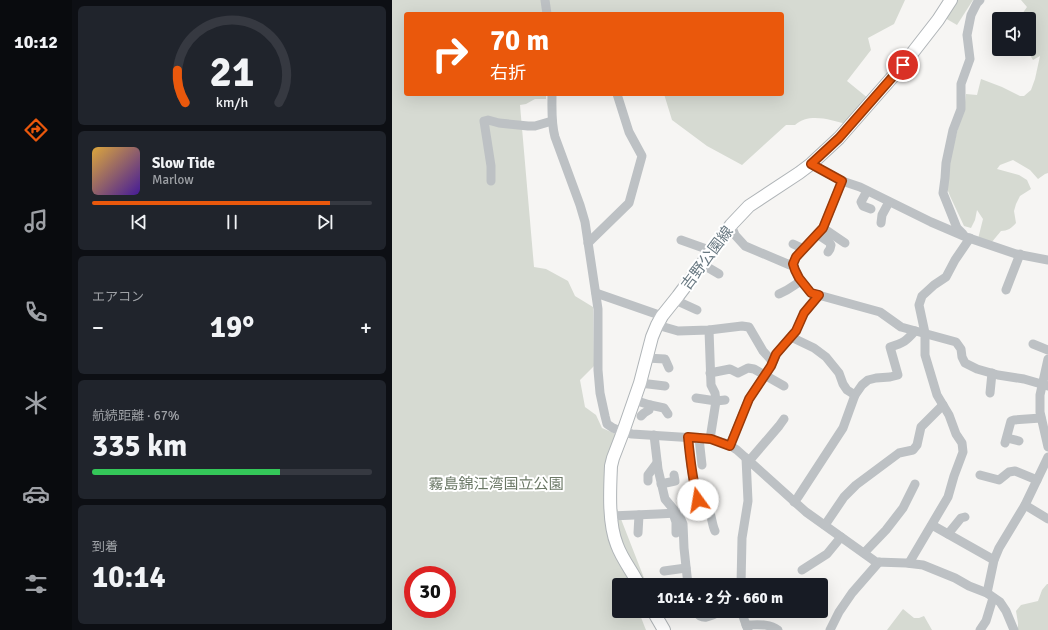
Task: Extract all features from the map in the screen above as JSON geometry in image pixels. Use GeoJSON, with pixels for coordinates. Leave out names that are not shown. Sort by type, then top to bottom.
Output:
{"type":"FeatureCollection","features":[{"type":"Feature","properties":{"kind":"main road","name":"吉野公園線"},"geometry":{"type":"LineString","coordinates":[[635,578],[616,544],[611,516],[612,466],[613,458],[640,383],[646,358],[659,321],[731,225],[749,206],[811,164],[839,138],[903,65],[938,20],[951,0]]}},
{"type":"Feature","properties":{"kind":"main road"},"geometry":{"type":"LineString","coordinates":[[657,618],[664,630]]}},
{"type":"Feature","properties":{"kind":"street"},"geometry":{"type":"LineString","coordinates":[[545,0],[547,12]]}},
{"type":"Feature","properties":{"kind":"street"},"geometry":{"type":"LineString","coordinates":[[968,237],[957,228],[943,192],[946,178],[946,164],[953,130],[961,109],[961,84],[970,59],[967,35],[971,15],[980,0]]}},
{"type":"Feature","properties":{"kind":"street"},"geometry":{"type":"LineString","coordinates":[[552,96],[552,121],[555,137],[585,222],[596,293],[598,322],[598,370],[602,403],[607,424],[613,428],[632,434],[710,439],[730,446],[806,512],[876,562],[924,565],[956,578],[969,586],[990,595],[1000,602],[1006,611],[1014,630]]}},
{"type":"Feature","properties":{"kind":"street"},"geometry":{"type":"LineString","coordinates":[[588,243],[629,203],[642,156],[629,132],[618,96]]}},
{"type":"Feature","properties":{"kind":"street"},"geometry":{"type":"LineString","coordinates":[[491,181],[491,166],[484,121],[488,120],[499,123],[536,126],[552,121]]}},
{"type":"Feature","properties":{"kind":"street"},"geometry":{"type":"LineString","coordinates":[[811,164],[842,181],[860,187],[931,222],[968,237],[1020,254],[1048,260]]}},
{"type":"Feature","properties":{"kind":"street"},"geometry":{"type":"LineString","coordinates":[[842,181],[820,231],[796,257],[794,266],[795,270],[801,281],[811,293],[880,312],[902,327],[956,342],[961,349],[962,357],[966,363],[978,369],[998,375],[1024,379],[1045,386]]}},
{"type":"Feature","properties":{"kind":"street"},"geometry":{"type":"LineString","coordinates":[[867,191],[861,202],[863,206],[871,209]]}},
{"type":"Feature","properties":{"kind":"street"},"geometry":{"type":"LineString","coordinates":[[881,223],[882,215],[889,202]]}},
{"type":"Feature","properties":{"kind":"street"},"geometry":{"type":"LineString","coordinates":[[731,225],[735,235],[745,246],[794,266]]}},
{"type":"Feature","properties":{"kind":"street"},"geometry":{"type":"LineString","coordinates":[[820,231],[845,243]]}},
{"type":"Feature","properties":{"kind":"street"},"geometry":{"type":"LineString","coordinates":[[820,231],[831,245],[828,252]]}},
{"type":"Feature","properties":{"kind":"street"},"geometry":{"type":"LineString","coordinates":[[909,563],[948,498],[963,452],[962,444],[938,395],[925,355],[925,333],[919,305],[922,296],[946,277],[968,237]]}},
{"type":"Feature","properties":{"kind":"street"},"geometry":{"type":"LineString","coordinates":[[681,240],[712,251]]}},
{"type":"Feature","properties":{"kind":"street"},"geometry":{"type":"LineString","coordinates":[[793,244],[804,249]]}},
{"type":"Feature","properties":{"kind":"street"},"geometry":{"type":"LineString","coordinates":[[1006,290],[1020,254]]}},
{"type":"Feature","properties":{"kind":"street"},"geometry":{"type":"LineString","coordinates":[[702,264],[719,274]]}},
{"type":"Feature","properties":{"kind":"street"},"geometry":{"type":"LineString","coordinates":[[779,294],[801,281]]}},
{"type":"Feature","properties":{"kind":"street"},"geometry":{"type":"LineString","coordinates":[[596,293],[678,331],[710,330],[742,326],[750,327],[763,351],[773,362]]}},
{"type":"Feature","properties":{"kind":"street"},"geometry":{"type":"LineString","coordinates":[[730,446],[749,399],[773,362],[776,354],[796,331],[804,313],[819,295]]}},
{"type":"Feature","properties":{"kind":"street"},"geometry":{"type":"LineString","coordinates":[[675,300],[697,310]]}},
{"type":"Feature","properties":{"kind":"street"},"geometry":{"type":"LineString","coordinates":[[710,330],[711,385],[721,400]]}},
{"type":"Feature","properties":{"kind":"street"},"geometry":{"type":"LineString","coordinates":[[794,502],[843,428],[855,395],[862,385],[868,380],[890,377],[898,374],[890,347],[901,344],[915,331]]}},
{"type":"Feature","properties":{"kind":"street"},"geometry":{"type":"LineString","coordinates":[[791,337],[814,348],[826,357],[839,373],[847,390],[855,395]]}},
{"type":"Feature","properties":{"kind":"street"},"geometry":{"type":"LineString","coordinates":[[1033,344],[1048,350]]}},
{"type":"Feature","properties":{"kind":"street"},"geometry":{"type":"LineString","coordinates":[[646,358],[665,359],[669,368]]}},
{"type":"Feature","properties":{"kind":"street"},"geometry":{"type":"LineString","coordinates":[[1048,364],[1045,386],[1040,395],[1040,412],[1048,447]]}},
{"type":"Feature","properties":{"kind":"street"},"geometry":{"type":"LineString","coordinates":[[710,373],[730,369],[738,373],[748,368],[754,369],[784,386]]}},
{"type":"Feature","properties":{"kind":"street"},"geometry":{"type":"LineString","coordinates":[[990,394],[992,373]]}},
{"type":"Feature","properties":{"kind":"street"},"geometry":{"type":"LineString","coordinates":[[640,383],[665,386]]}},
{"type":"Feature","properties":{"kind":"street"},"geometry":{"type":"LineString","coordinates":[[696,398],[721,400]]}},
{"type":"Feature","properties":{"kind":"street"},"geometry":{"type":"LineString","coordinates":[[634,400],[668,410]]}},
{"type":"Feature","properties":{"kind":"street"},"geometry":{"type":"LineString","coordinates":[[710,439],[721,400]]}},
{"type":"Feature","properties":{"kind":"street"},"geometry":{"type":"LineString","coordinates":[[642,416],[649,410],[650,405]]}},
{"type":"Feature","properties":{"kind":"street"},"geometry":{"type":"LineString","coordinates":[[825,525],[844,496],[856,485],[899,453],[913,450],[917,445],[921,427],[943,405]]}},
{"type":"Feature","properties":{"kind":"street"},"geometry":{"type":"LineString","coordinates":[[1019,441],[1006,440],[1011,421],[1041,418]]}},
{"type":"Feature","properties":{"kind":"street"},"geometry":{"type":"LineString","coordinates":[[741,578],[742,538],[748,501],[747,460],[784,419]]}},
{"type":"Feature","properties":{"kind":"street"},"geometry":{"type":"LineString","coordinates":[[654,435],[657,463],[665,499],[675,513],[680,517],[682,524],[687,578]]}},
{"type":"Feature","properties":{"kind":"street"},"geometry":{"type":"LineString","coordinates":[[688,437],[695,491],[701,509]]}},
{"type":"Feature","properties":{"kind":"street"},"geometry":{"type":"LineString","coordinates":[[699,438],[702,465]]}},
{"type":"Feature","properties":{"kind":"street"},"geometry":{"type":"LineString","coordinates":[[980,630],[986,620],[994,560],[999,548],[1025,505],[1048,457]]}},
{"type":"Feature","properties":{"kind":"street"},"geometry":{"type":"LineString","coordinates":[[648,481],[648,475],[657,463]]}},
{"type":"Feature","properties":{"kind":"street"},"geometry":{"type":"LineString","coordinates":[[980,475],[1000,480],[1009,472],[1015,471],[1037,480]]}},
{"type":"Feature","properties":{"kind":"street"},"geometry":{"type":"LineString","coordinates":[[661,484],[675,481],[674,475]]}},
{"type":"Feature","properties":{"kind":"street"},"geometry":{"type":"LineString","coordinates":[[864,553],[886,530],[903,508],[915,484]]}},
{"type":"Feature","properties":{"kind":"street"},"geometry":{"type":"LineString","coordinates":[[1025,505],[1048,520]]}},
{"type":"Feature","properties":{"kind":"street"},"geometry":{"type":"LineString","coordinates":[[611,516],[675,513],[703,508],[709,510],[715,530]]}},
{"type":"Feature","properties":{"kind":"street"},"geometry":{"type":"LineString","coordinates":[[675,513],[676,532]]}},
{"type":"Feature","properties":{"kind":"street"},"geometry":{"type":"LineString","coordinates":[[638,533],[639,515]]}},
{"type":"Feature","properties":{"kind":"street"},"geometry":{"type":"LineString","coordinates":[[948,534],[961,518],[965,517]]}},
{"type":"Feature","properties":{"kind":"street"},"geometry":{"type":"LineString","coordinates":[[932,525],[994,560]]}},
{"type":"Feature","properties":{"kind":"street"},"geometry":{"type":"LineString","coordinates":[[802,570],[827,554],[841,537]]}},
{"type":"Feature","properties":{"kind":"street"},"geometry":{"type":"LineString","coordinates":[[830,630],[852,593],[879,562]]}},
{"type":"Feature","properties":{"kind":"street"},"geometry":{"type":"LineString","coordinates":[[664,571],[686,568]]}},
{"type":"Feature","properties":{"kind":"street"},"geometry":{"type":"LineString","coordinates":[[743,618],[747,628],[769,626],[778,630]]}},
{"type":"Feature","properties":{"kind":"green space","name":"霧島錦江湾国立公園"},"geometry":{"type":"Polygon","coordinates":[[[392,0],[905,0],[894,24],[868,38],[871,50],[847,81],[869,99],[847,124],[827,119],[813,118],[801,121],[795,125],[786,125],[742,165],[707,146],[672,120],[665,96],[784,96],[784,12],[404,12],[404,96],[546,96],[546,99],[535,99],[526,104],[520,105],[534,267],[546,269],[568,281],[575,296],[593,307],[594,366],[580,380],[585,407],[596,415],[602,428],[616,434],[608,455],[605,478],[644,578],[612,578],[612,618],[642,619],[646,630],[392,630],[392,0]]]}},
{"type":"Feature","properties":{"kind":"green space"},"geometry":{"type":"Polygon","coordinates":[[[956,0],[973,0],[957,25],[945,18],[956,0]]]}},
{"type":"Feature","properties":{"kind":"green space"},"geometry":{"type":"Polygon","coordinates":[[[1021,0],[1048,0],[1048,173],[1038,179],[1030,170],[1013,160],[1000,165],[997,169],[1019,175],[1027,180],[1031,189],[1020,196],[1016,204],[1014,211],[1016,223],[1009,229],[1001,231],[991,243],[978,239],[983,219],[977,210],[975,220],[971,228],[964,226],[946,186],[949,162],[966,94],[977,95],[981,79],[1020,96],[1024,96],[1031,90],[1040,56],[1033,60],[1031,56],[1036,56],[1036,12],[1024,12],[1027,7],[1021,0]]]}},
{"type":"Feature","properties":{"kind":"green space"},"geometry":{"type":"Polygon","coordinates":[[[1047,584],[1048,630],[1018,630],[1016,611],[1021,605],[1038,601],[1042,590],[1047,584]]]}},
{"type":"Feature","properties":{"kind":"green space"},"geometry":{"type":"Polygon","coordinates":[[[903,609],[914,618],[924,616],[932,630],[887,630],[903,609]]]}},
{"type":"Feature","properties":{"kind":"route"},"geometry":{"type":"LineString","coordinates":[[698,500],[695,491],[688,437],[711,439],[730,446],[749,399],[771,366],[776,354],[796,331],[804,313],[819,295],[811,293],[799,278],[793,264],[796,257],[823,228],[842,181],[811,164],[839,138],[903,65]]}}]}
